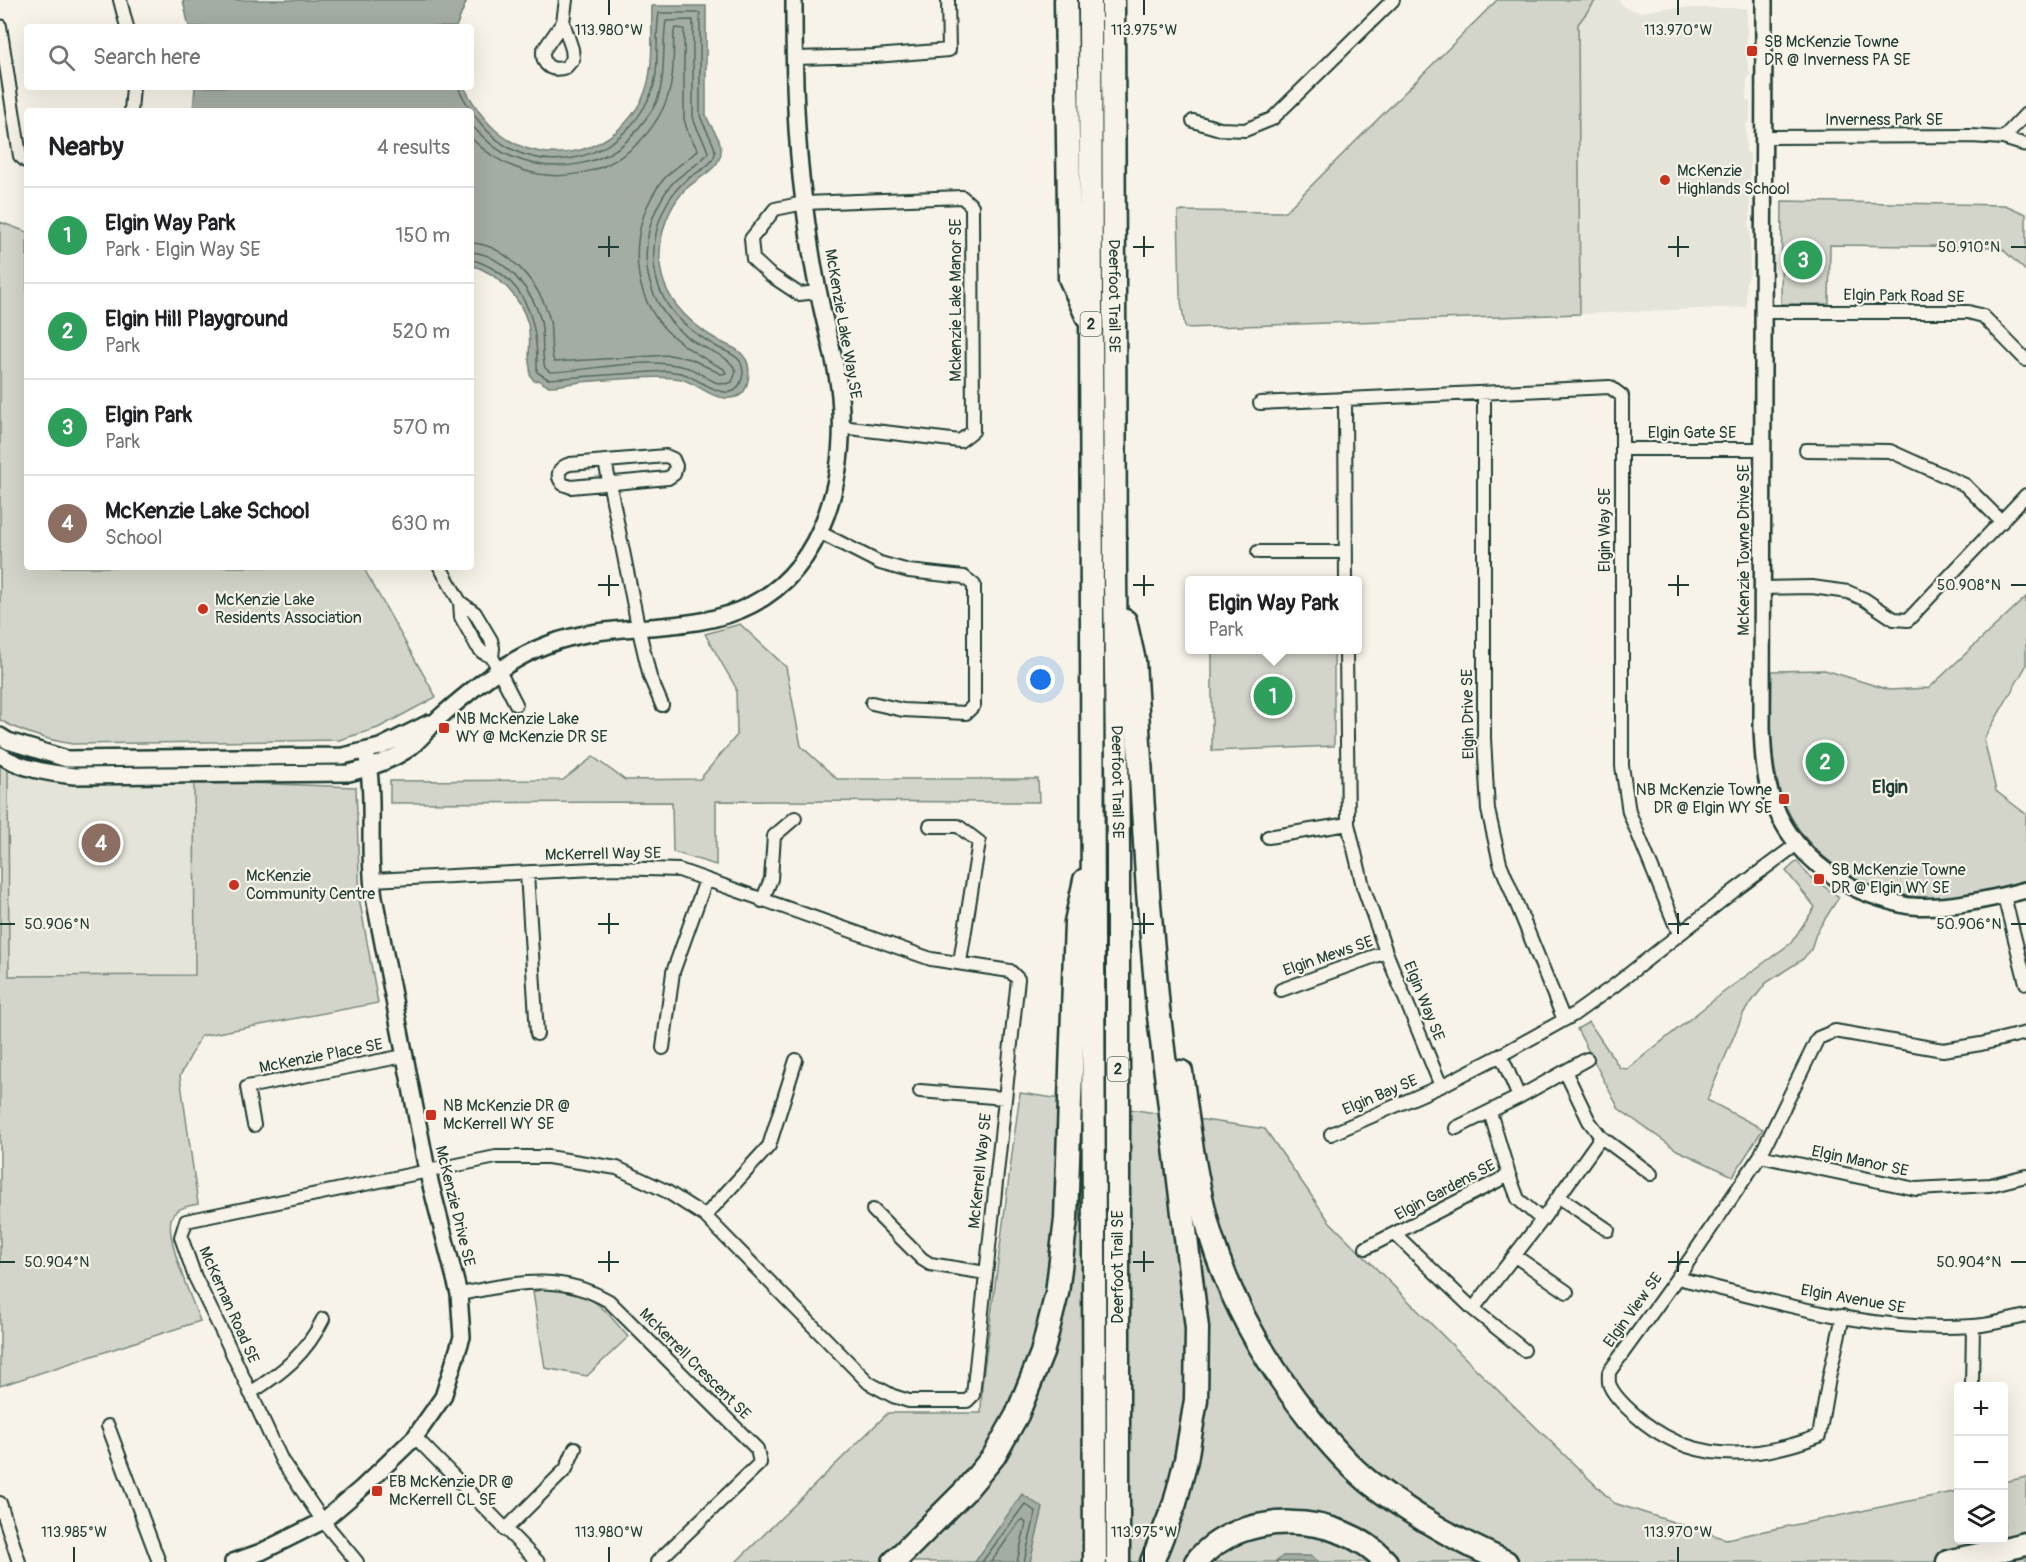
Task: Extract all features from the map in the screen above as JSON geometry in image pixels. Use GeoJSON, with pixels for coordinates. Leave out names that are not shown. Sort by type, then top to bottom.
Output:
{"type":"FeatureCollection","features":[{"type":"Feature","properties":{"kind":"highway"},"geometry":{"type":"LineString","coordinates":[[1066,0],[1070,278],[1090,324]]}},
{"type":"Feature","properties":{"kind":"highway","name":"Deerfoot Trail SE"},"geometry":{"type":"LineString","coordinates":[[1090,0],[1095,1562]]}},
{"type":"Feature","properties":{"kind":"highway","name":"Deerfoot Trail SE"},"geometry":{"type":"LineString","coordinates":[[1115,7],[1118,1562]]}},
{"type":"Feature","properties":{"kind":"highway"},"geometry":{"type":"LineString","coordinates":[[1115,576],[1134,661],[1148,892],[1158,1008],[1197,1328],[1196,1400],[1186,1460],[1175,1503],[1152,1562]]}},
{"type":"Feature","properties":{"kind":"highway"},"geometry":{"type":"LineString","coordinates":[[894,1562],[965,1491],[994,1456],[1017,1415],[1047,1336],[1057,1293],[1066,1219],[1076,915],[1092,855]]}},
{"type":"Feature","properties":{"kind":"highway"},"geometry":{"type":"LineString","coordinates":[[1148,892],[1158,909],[1194,1164],[1210,1233],[1235,1303],[1266,1357],[1293,1397],[1332,1447],[1368,1481],[1406,1509],[1479,1550],[1506,1562]]}},
{"type":"Feature","properties":{"kind":"highway"},"geometry":{"type":"LineString","coordinates":[[1196,1562],[1204,1552],[1225,1538],[1246,1529],[1286,1523],[1312,1524],[1336,1530],[1377,1552],[1386,1562]]}},
{"type":"Feature","properties":{"kind":"highway"},"geometry":{"type":"LineString","coordinates":[[1948,1562],[2026,1544]]}},
{"type":"Feature","properties":{"kind":"street"},"geometry":{"type":"LineString","coordinates":[[120,0],[126,24]]}},
{"type":"Feature","properties":{"kind":"street"},"geometry":{"type":"LineString","coordinates":[[563,22],[566,0]]}},
{"type":"Feature","properties":{"kind":"street","name":"McKenzie Lake Way SE"},"geometry":{"type":"LineString","coordinates":[[0,755],[13,764],[51,774],[74,776],[349,773],[369,768],[408,749],[423,737],[496,663],[557,640],[598,631],[707,621],[755,603],[780,585],[808,553],[819,532],[833,490],[841,427],[838,381],[818,292],[795,129],[794,0]]}},
{"type":"Feature","properties":{"kind":"street"},"geometry":{"type":"LineString","coordinates":[[794,58],[875,56],[949,50],[948,0]]}},
{"type":"Feature","properties":{"kind":"street"},"geometry":{"type":"LineString","coordinates":[[1193,121],[1220,129],[1245,130],[1272,119],[1393,0]]}},
{"type":"Feature","properties":{"kind":"street","name":"McKenzie Towne Drive SE"},"geometry":{"type":"LineString","coordinates":[[1764,0],[1762,728],[1764,765],[1771,797],[1788,830],[1808,857],[1840,881],[1857,890],[1912,906],[1942,905],[2004,896],[2026,890]]}},
{"type":"Feature","properties":{"kind":"street"},"geometry":{"type":"LineString","coordinates":[[0,26],[20,156],[24,159]]}},
{"type":"Feature","properties":{"kind":"street"},"geometry":{"type":"LineString","coordinates":[[131,108],[133,90]]}},
{"type":"Feature","properties":{"kind":"street"},"geometry":{"type":"LineString","coordinates":[[2003,138],[2026,114]]}},
{"type":"Feature","properties":{"kind":"street","name":"Inverness Park SE"},"geometry":{"type":"LineString","coordinates":[[1764,137],[1971,136],[2003,138],[2026,145]]}},
{"type":"Feature","properties":{"kind":"street","name":"Mckenzie Lake Manor SE"},"geometry":{"type":"LineString","coordinates":[[804,203],[962,197],[972,206],[973,431],[960,441],[841,427]]}},
{"type":"Feature","properties":{"kind":"street"},"geometry":{"type":"LineString","coordinates":[[804,203],[775,209],[751,239],[753,259],[799,294],[818,292]]}},
{"type":"Feature","properties":{"kind":"street","name":"Elgin Park Road SE"},"geometry":{"type":"LineString","coordinates":[[1764,312],[1968,312],[1983,316],[2026,360]]}},
{"type":"Feature","properties":{"kind":"street","name":"Elgin Way SE"},"geometry":{"type":"LineString","coordinates":[[1260,403],[1610,387],[1622,396],[1622,766],[1629,812],[1679,934]]}},
{"type":"Feature","properties":{"kind":"street","name":"Elgin Drive SE"},"geometry":{"type":"LineString","coordinates":[[1484,394],[1484,738],[1488,810],[1500,863],[1564,1020]]}},
{"type":"Feature","properties":{"kind":"street"},"geometry":{"type":"LineString","coordinates":[[1345,400],[1346,576]]}},
{"type":"Feature","properties":{"kind":"street","name":"Elgin Gate SE"},"geometry":{"type":"LineString","coordinates":[[1622,449],[1763,449]]}},
{"type":"Feature","properties":{"kind":"street"},"geometry":{"type":"LineString","coordinates":[[1806,450],[1890,451],[1965,485],[2002,522]]}},
{"type":"Feature","properties":{"kind":"street"},"geometry":{"type":"LineString","coordinates":[[666,456],[673,459],[676,466],[674,474],[668,478],[567,487],[558,477],[560,469],[567,465],[605,461],[666,456]]}},
{"type":"Feature","properties":{"kind":"street"},"geometry":{"type":"LineString","coordinates":[[605,461],[638,626],[650,676],[662,705]]}},
{"type":"Feature","properties":{"kind":"street"},"geometry":{"type":"LineString","coordinates":[[1762,588],[1812,587],[1848,592],[1864,599],[1894,619],[1908,620],[2026,495]]}},
{"type":"Feature","properties":{"kind":"street"},"geometry":{"type":"LineString","coordinates":[[819,532],[866,557],[887,565],[964,578],[974,585],[974,705],[966,713],[903,710],[872,703]]}},
{"type":"Feature","properties":{"kind":"street"},"geometry":{"type":"LineString","coordinates":[[1258,552],[1346,552]]}},
{"type":"Feature","properties":{"kind":"street"},"geometry":{"type":"LineString","coordinates":[[442,570],[460,602],[472,609],[478,617],[492,643],[496,663],[516,704]]}},
{"type":"Feature","properties":{"kind":"street","name":"Elgin Way SE"},"geometry":{"type":"LineString","coordinates":[[1346,654],[1348,824],[1364,886],[1386,952],[1441,1086]]}},
{"type":"Feature","properties":{"kind":"street","name":"McKenzie Lake Way SE"},"geometry":{"type":"LineString","coordinates":[[0,736],[8,741],[67,759],[343,756],[366,752],[390,743],[438,720]]}},
{"type":"Feature","properties":{"kind":"street","name":"McKenzie Drive SE"},"geometry":{"type":"LineString","coordinates":[[233,1562],[261,1552],[323,1521],[363,1487],[415,1437],[443,1397],[462,1337],[459,1294],[427,1170],[372,880],[369,768],[366,752]]}},
{"type":"Feature","properties":{"kind":"street"},"geometry":{"type":"LineString","coordinates":[[203,774],[204,758]]}},
{"type":"Feature","properties":{"kind":"street"},"geometry":{"type":"LineString","coordinates":[[762,901],[771,879],[774,836],[795,819]]}},
{"type":"Feature","properties":{"kind":"street"},"geometry":{"type":"LineString","coordinates":[[1268,837],[1348,824]]}},
{"type":"Feature","properties":{"kind":"street"},"geometry":{"type":"LineString","coordinates":[[930,826],[958,826],[979,842],[960,962]]}},
{"type":"Feature","properties":{"kind":"street"},"geometry":{"type":"LineString","coordinates":[[1441,1086],[1564,1020],[1615,985],[1797,844]]}},
{"type":"Feature","properties":{"kind":"street","name":"McKerrell Way SE"},"geometry":{"type":"LineString","coordinates":[[372,880],[615,868],[679,870],[931,959],[1010,971],[1018,979],[973,1395],[967,1401],[909,1401],[893,1396],[869,1383],[705,1216],[666,1191],[617,1168],[548,1157],[496,1157],[427,1170]]}},
{"type":"Feature","properties":{"kind":"street"},"geometry":{"type":"LineString","coordinates":[[527,873],[537,1034]]}},
{"type":"Feature","properties":{"kind":"street"},"geometry":{"type":"LineString","coordinates":[[663,1048],[673,972],[706,880]]}},
{"type":"Feature","properties":{"kind":"street"},"geometry":{"type":"LineString","coordinates":[[2004,896],[2026,983]]}},
{"type":"Feature","properties":{"kind":"street","name":"Elgin Mews SE"},"geometry":{"type":"LineString","coordinates":[[1281,990],[1386,952]]}},
{"type":"Feature","properties":{"kind":"street","name":"Elgin View SE"},"geometry":{"type":"LineString","coordinates":[[1843,1317],[1819,1436],[1793,1445],[1728,1454],[1690,1449],[1648,1426],[1629,1409],[1609,1385],[1609,1372],[1677,1278],[1760,1156],[1818,1038],[1835,1031],[1942,1050],[1981,1044],[2026,1033]]}},
{"type":"Feature","properties":{"kind":"street"},"geometry":{"type":"LineString","coordinates":[[1502,1055],[1519,1097]]}},
{"type":"Feature","properties":{"kind":"street","name":"McKenzie Place SE"},"geometry":{"type":"LineString","coordinates":[[254,1125],[247,1087],[404,1056]]}},
{"type":"Feature","properties":{"kind":"street"},"geometry":{"type":"LineString","coordinates":[[1456,1128],[1519,1097],[1587,1059]]}},
{"type":"Feature","properties":{"kind":"street"},"geometry":{"type":"LineString","coordinates":[[705,1216],[769,1146],[796,1060]]}},
{"type":"Feature","properties":{"kind":"street"},"geometry":{"type":"LineString","coordinates":[[1565,1071],[1589,1121],[1601,1137],[1651,1174]]}},
{"type":"Feature","properties":{"kind":"street","name":"Elgin Bay SE"},"geometry":{"type":"LineString","coordinates":[[1331,1134],[1441,1086]]}},
{"type":"Feature","properties":{"kind":"street"},"geometry":{"type":"LineString","coordinates":[[920,1091],[1005,1098]]}},
{"type":"Feature","properties":{"kind":"street","name":"Elgin Gardens SE"},"geometry":{"type":"LineString","coordinates":[[1490,1112],[1518,1199],[1542,1220]]}},
{"type":"Feature","properties":{"kind":"street"},"geometry":{"type":"LineString","coordinates":[[1473,1309],[1542,1220],[1601,1137]]}},
{"type":"Feature","properties":{"kind":"street","name":"Elgin Manor SE"},"geometry":{"type":"LineString","coordinates":[[1760,1156],[1916,1190],[1990,1185],[2026,1176]]}},
{"type":"Feature","properties":{"kind":"street","name":"McKernan Road SE"},"geometry":{"type":"LineString","coordinates":[[357,1562],[323,1521],[282,1461],[195,1277],[181,1238],[186,1221],[427,1170]]}},
{"type":"Feature","properties":{"kind":"street","name":"Elgin Gardens SE"},"geometry":{"type":"LineString","coordinates":[[1366,1248],[1509,1174]]}},
{"type":"Feature","properties":{"kind":"street"},"geometry":{"type":"LineString","coordinates":[[1559,1197],[1608,1230]]}},
{"type":"Feature","properties":{"kind":"street"},"geometry":{"type":"LineString","coordinates":[[873,1210],[922,1259],[930,1264],[986,1273]]}},
{"type":"Feature","properties":{"kind":"street","name":"Elgin Gardens SE"},"geometry":{"type":"LineString","coordinates":[[1395,1234],[1473,1309],[1524,1350]]}},
{"type":"Feature","properties":{"kind":"street"},"geometry":{"type":"LineString","coordinates":[[1515,1256],[1567,1292]]}},
{"type":"Feature","properties":{"kind":"street","name":"Elgin Avenue SE"},"geometry":{"type":"LineString","coordinates":[[1677,1278],[1843,1317],[1908,1326],[1973,1326],[2026,1316]]}},
{"type":"Feature","properties":{"kind":"street","name":"McKerrell Crescent SE"},"geometry":{"type":"LineString","coordinates":[[459,1294],[520,1284],[556,1282],[590,1290],[609,1301],[757,1449],[760,1463],[657,1562]]}},
{"type":"Feature","properties":{"kind":"street"},"geometry":{"type":"LineString","coordinates":[[250,1393],[294,1361],[313,1339],[323,1319]]}},
{"type":"Feature","properties":{"kind":"street"},"geometry":{"type":"LineString","coordinates":[[1972,1382],[1973,1326]]}},
{"type":"Feature","properties":{"kind":"street"},"geometry":{"type":"LineString","coordinates":[[108,1426],[159,1562]]}},
{"type":"Feature","properties":{"kind":"street"},"geometry":{"type":"LineString","coordinates":[[415,1437],[538,1562]]}},
{"type":"Feature","properties":{"kind":"street"},"geometry":{"type":"LineString","coordinates":[[505,1530],[567,1469],[575,1448]]}},
{"type":"Feature","properties":{"kind":"street"},"geometry":{"type":"LineString","coordinates":[[0,1503],[19,1562]]}},
{"type":"Feature","properties":{"kind":"shaded area"},"geometry":{"type":"Polygon","coordinates":[[[1497,0],[1596,0],[1578,24],[1580,314],[1185,328],[1180,294],[1178,211],[1285,212],[1497,0]]]}},
{"type":"Feature","properties":{"kind":"shaded area","name":"McKenzie Highlands School"},"geometry":{"type":"Polygon","coordinates":[[[1596,0],[1618,0],[1626,8],[1640,12],[1667,8],[1747,8],[1747,60],[1750,75],[1747,78],[1746,99],[1750,102],[1750,120],[1746,124],[1746,151],[1750,154],[1750,220],[1748,223],[1750,274],[1746,283],[1746,307],[1580,314],[1578,24],[1596,0]]]}},
{"type":"Feature","properties":{"kind":"shaded area"},"geometry":{"type":"Polygon","coordinates":[[[1782,201],[2005,205],[2026,214],[2026,271],[2000,247],[1830,245],[1829,304],[1781,304],[1782,201]]]}},
{"type":"Feature","properties":{"kind":"shaded area"},"geometry":{"type":"Polygon","coordinates":[[[0,222],[24,231],[24,570],[365,570],[436,697],[378,728],[339,740],[72,744],[35,735],[0,720],[0,222]]]}},
{"type":"Feature","properties":{"kind":"shaded area"},"geometry":{"type":"Polygon","coordinates":[[[2026,597],[2026,666],[1984,739],[1996,791],[2026,814],[2026,880],[1944,898],[1906,896],[1857,879],[1834,865],[1814,848],[1798,828],[1785,805],[1777,780],[1772,740],[1772,671],[1825,670],[1889,690],[1929,688],[2026,597]]]}},
{"type":"Feature","properties":{"kind":"shaded area"},"geometry":{"type":"Polygon","coordinates":[[[740,624],[786,667],[801,746],[837,779],[1038,779],[1039,802],[716,801],[716,865],[673,852],[672,802],[390,803],[390,781],[563,780],[593,757],[625,780],[700,779],[737,735],[736,688],[705,634],[740,624]]]}},
{"type":"Feature","properties":{"kind":"shaded area"},"geometry":{"type":"Polygon","coordinates":[[[1212,654],[1334,654],[1334,746],[1212,751],[1212,654]]]}},
{"type":"Feature","properties":{"kind":"shaded area"},"geometry":{"type":"Polygon","coordinates":[[[0,764],[8,768],[9,976],[195,975],[194,781],[356,787],[360,903],[378,1003],[201,1036],[180,1076],[198,1204],[178,1210],[170,1223],[174,1251],[200,1321],[0,1386],[0,764]]]}},
{"type":"Feature","properties":{"kind":"shaded area"},"geometry":{"type":"Polygon","coordinates":[[[8,768],[22,773],[194,781],[195,975],[9,976],[8,768]]]}},
{"type":"Feature","properties":{"kind":"shaded area"},"geometry":{"type":"Polygon","coordinates":[[[1797,861],[1809,876],[1839,897],[1816,933],[1811,950],[1803,959],[1766,983],[1744,1012],[1707,1100],[1763,1129],[1733,1176],[1677,1150],[1619,1109],[1577,1029],[1589,1022],[1620,1068],[1627,1069],[1724,992],[1791,943],[1815,907],[1786,871],[1797,861]]]}},
{"type":"Feature","properties":{"kind":"shaded area"},"geometry":{"type":"Polygon","coordinates":[[[1020,1093],[1265,1129],[1329,1221],[1476,1369],[1614,1503],[1726,1539],[1954,1492],[1954,1544],[2008,1544],[2008,1481],[2026,1477],[2026,1562],[736,1562],[888,1413],[981,1413],[982,1385],[1020,1093]]]}},
{"type":"Feature","properties":{"kind":"shaded area"},"geometry":{"type":"Polygon","coordinates":[[[544,1289],[573,1293],[593,1301],[610,1315],[628,1337],[587,1376],[545,1368],[533,1292],[544,1289]]]}},
{"type":"Feature","properties":{"kind":"water"},"geometry":{"type":"Polygon","coordinates":[[[183,0],[467,0],[457,24],[188,24],[183,0]]]}},
{"type":"Feature","properties":{"kind":"water"},"geometry":{"type":"Polygon","coordinates":[[[652,6],[706,6],[706,115],[720,142],[721,152],[716,165],[687,188],[673,206],[662,236],[660,267],[669,293],[685,315],[695,325],[737,350],[745,358],[749,374],[748,380],[744,391],[736,397],[714,395],[688,381],[670,377],[602,380],[558,386],[534,381],[530,375],[530,338],[525,314],[507,287],[490,274],[474,266],[474,108],[193,108],[195,90],[466,90],[489,124],[500,134],[519,146],[540,152],[560,153],[580,150],[600,142],[617,131],[632,116],[647,87],[652,40],[652,6]]]}},
{"type":"Feature","properties":{"kind":"water"},"geometry":{"type":"Polygon","coordinates":[[[1022,1494],[1043,1508],[1030,1562],[975,1562],[1022,1494]]]}},
{"type":"Feature","properties":{"kind":"water"},"geometry":{"type":"Polygon","coordinates":[[[1283,1556],[1311,1556],[1319,1562],[1276,1562],[1283,1556]]]}},
{"type":"Feature","properties":{"kind":"place","name":"SB McKenzie Towne DR @ Inverness PA SE"},"geometry":{"type":"Point","coordinates":[1752,51]}},
{"type":"Feature","properties":{"kind":"place","name":"McKenzie Highlands School"},"geometry":{"type":"Point","coordinates":[1665,180]}},
{"type":"Feature","properties":{"kind":"place","name":"Elgin Park"},"geometry":{"type":"Point","coordinates":[1803,260]}},
{"type":"Feature","properties":{"kind":"place","name":"McKenzie Lake Residents Association"},"geometry":{"type":"Point","coordinates":[203,609]}},
{"type":"Feature","properties":{"kind":"place","name":"Elgin Way Park"},"geometry":{"type":"Point","coordinates":[1273,696]}},
{"type":"Feature","properties":{"kind":"place","name":"NB McKenzie Lake WY @ McKenzie DR SE"},"geometry":{"type":"Point","coordinates":[444,728]}},
{"type":"Feature","properties":{"kind":"place","name":"Elgin Hill Playground"},"geometry":{"type":"Point","coordinates":[1825,762]}},
{"type":"Feature","properties":{"kind":"place","name":"NB McKenzie Towne DR @ Elgin WY SE"},"geometry":{"type":"Point","coordinates":[1784,799]}},
{"type":"Feature","properties":{"kind":"place","name":"McKenzie Lake School"},"geometry":{"type":"Point","coordinates":[101,843]}},
{"type":"Feature","properties":{"kind":"place","name":"SB McKenzie Towne DR @ Elgin WY SE"},"geometry":{"type":"Point","coordinates":[1819,879]}},
{"type":"Feature","properties":{"kind":"place","name":"McKenzie Community Centre"},"geometry":{"type":"Point","coordinates":[234,885]}},
{"type":"Feature","properties":{"kind":"place","name":"NB McKenzie DR @ McKerrell WY SE"},"geometry":{"type":"Point","coordinates":[431,1115]}},
{"type":"Feature","properties":{"kind":"place","name":"EB McKenzie DR @ McKerrell CL SE"},"geometry":{"type":"Point","coordinates":[377,1491]}},
{"type":"Feature","properties":{"kind":"district","name":"Elgin"},"geometry":{"type":"Point","coordinates":[1890,787]}}]}
